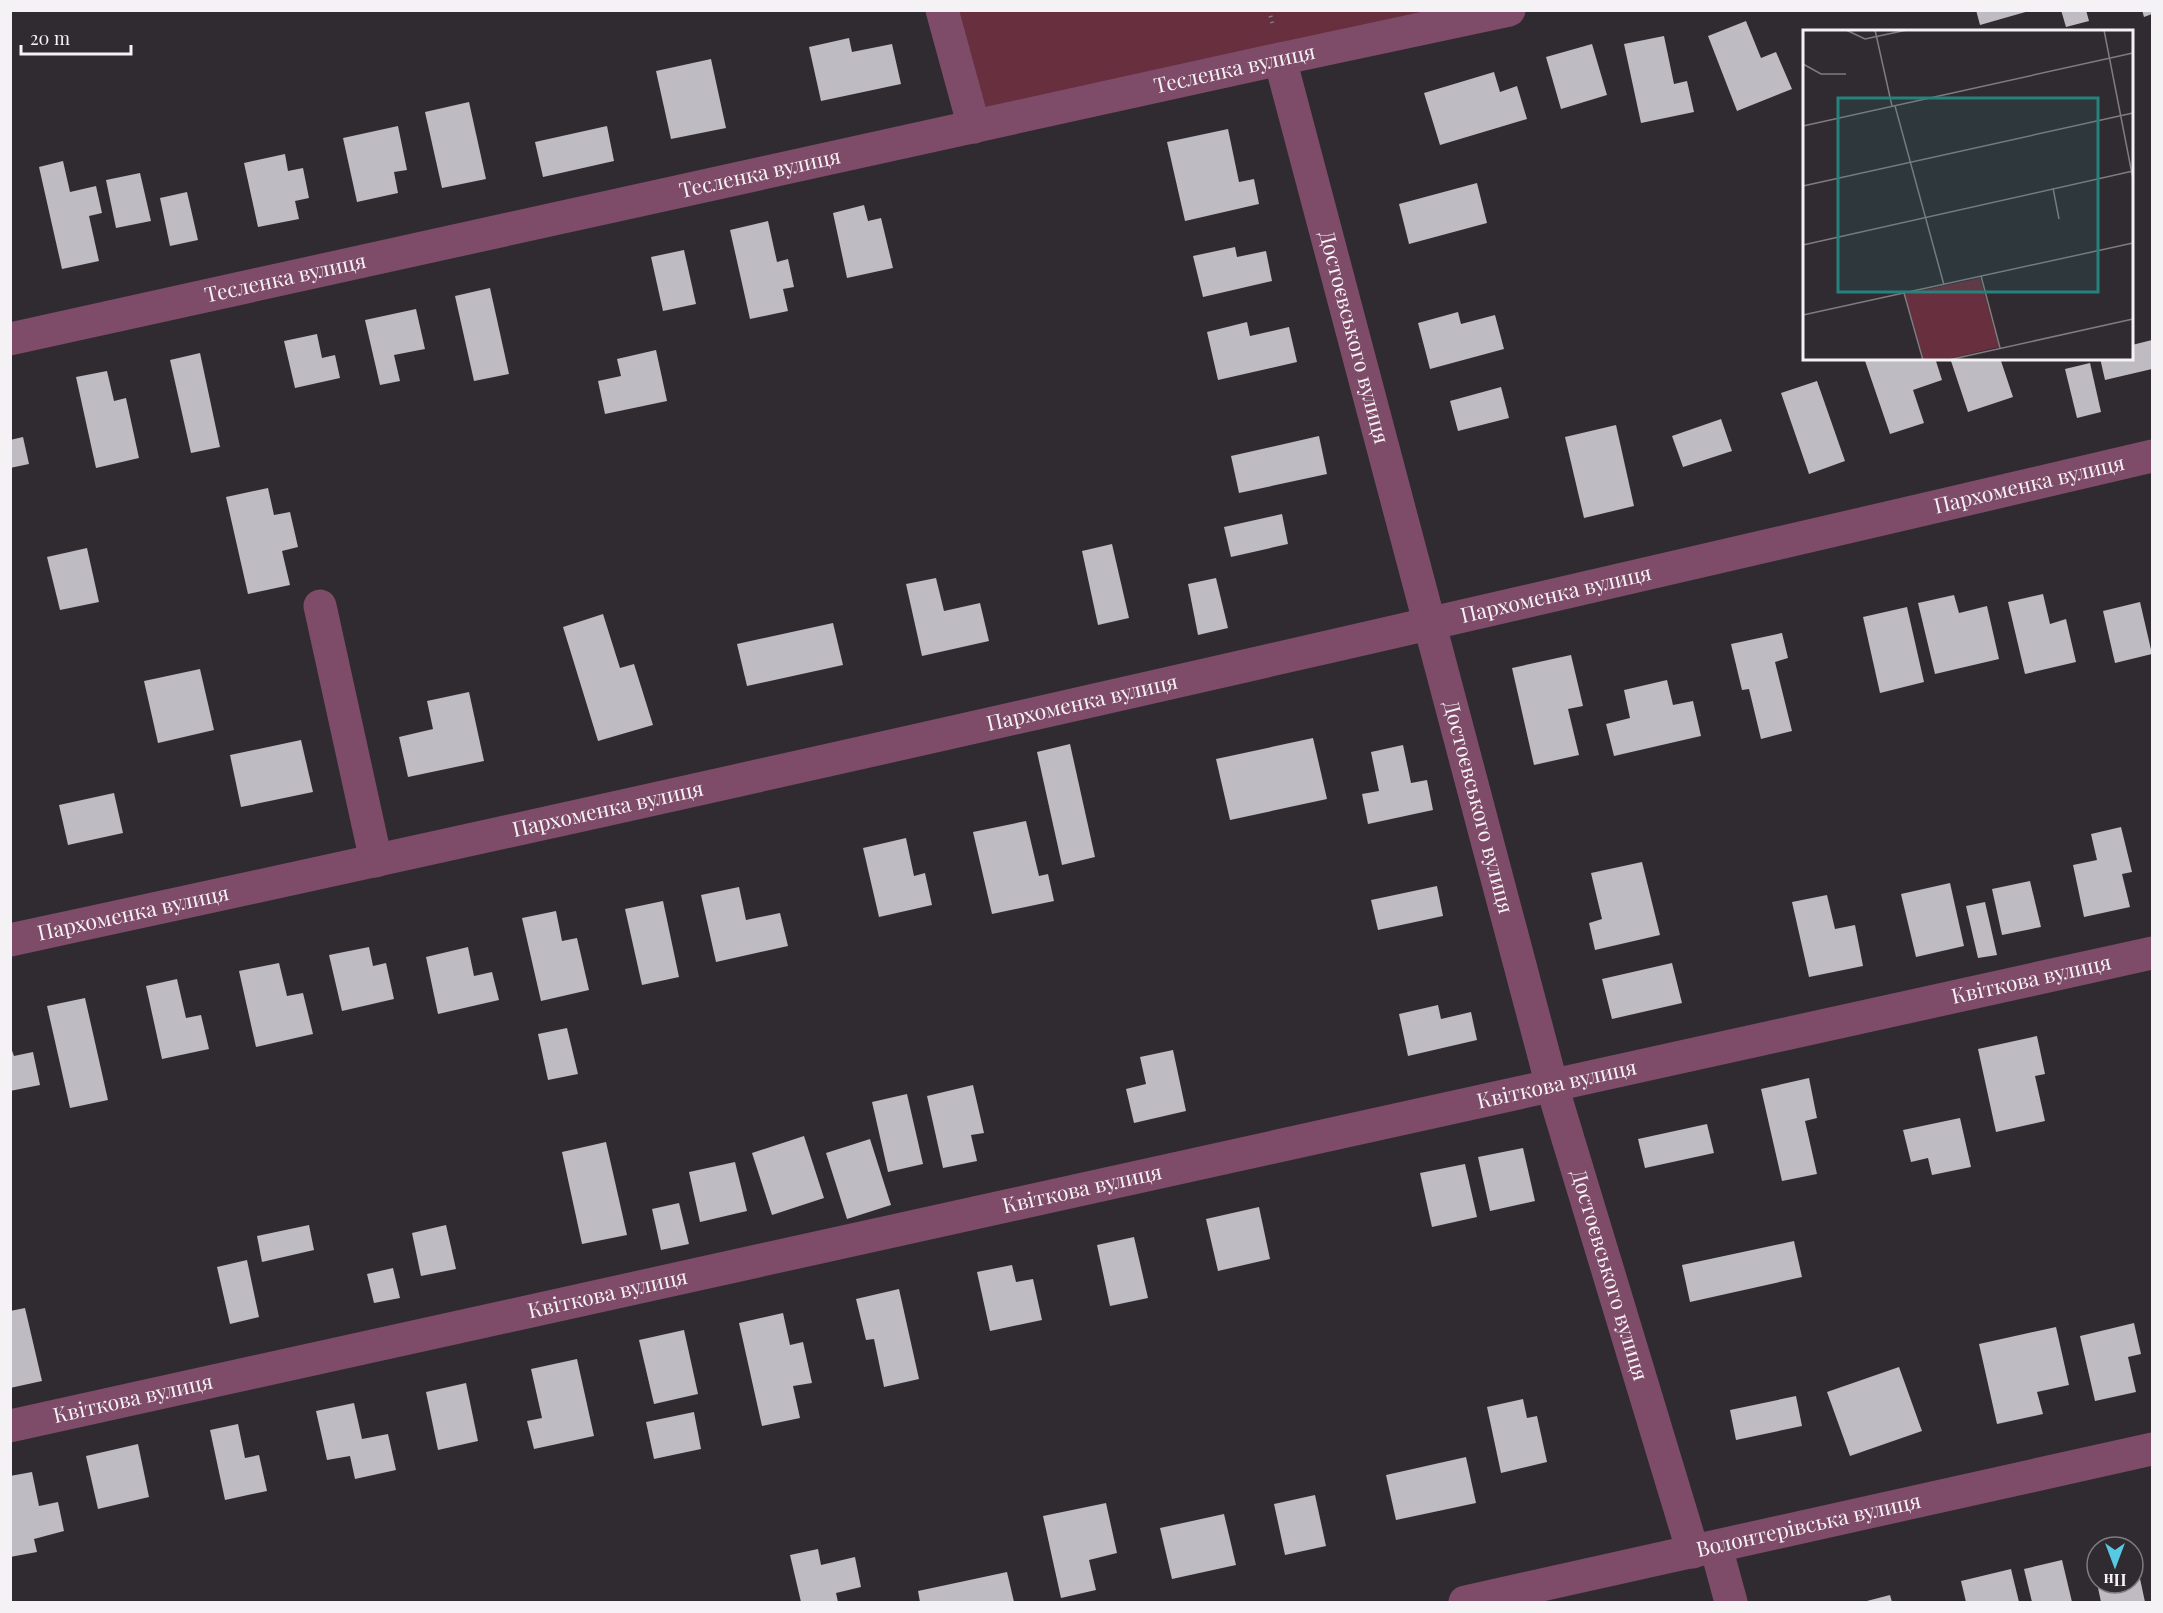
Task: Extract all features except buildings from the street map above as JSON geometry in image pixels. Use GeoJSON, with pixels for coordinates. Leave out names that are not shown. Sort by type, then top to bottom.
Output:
{"type":"FeatureCollection","features":[{"type":"Feature","properties":{"kind":"street"},"geometry":{"type":"LineString","coordinates":[[942,10],[974,127]]}},
{"type":"Feature","properties":{"kind":"street","name":"Тесленка вулиця"},"geometry":{"type":"LineString","coordinates":[[10,339],[1509,10]]}},
{"type":"Feature","properties":{"kind":"street","name":"Достоєвського вулиця"},"geometry":{"type":"LineString","coordinates":[[1280,59],[1552,1086],[1705,1549],[1731,1602]]}},
{"type":"Feature","properties":{"kind":"street","name":"Пархоменка вулиця"},"geometry":{"type":"LineString","coordinates":[[10,940],[376,861],[1430,625],[2152,456]]}},
{"type":"Feature","properties":{"kind":"street"},"geometry":{"type":"LineString","coordinates":[[320,606],[376,861]]}},
{"type":"Feature","properties":{"kind":"street","name":"Квіткова вулиця"},"geometry":{"type":"LineString","coordinates":[[10,1426],[2152,953]]}},
{"type":"Feature","properties":{"kind":"street","name":"Волонтерівська вулиця"},"geometry":{"type":"LineString","coordinates":[[1464,1602],[2152,1449]]}},
{"type":"Feature","properties":{"kind":"shaded area"},"geometry":{"type":"Polygon","coordinates":[[[951,11],[1470,11],[980,117],[951,11]]]}}]}
